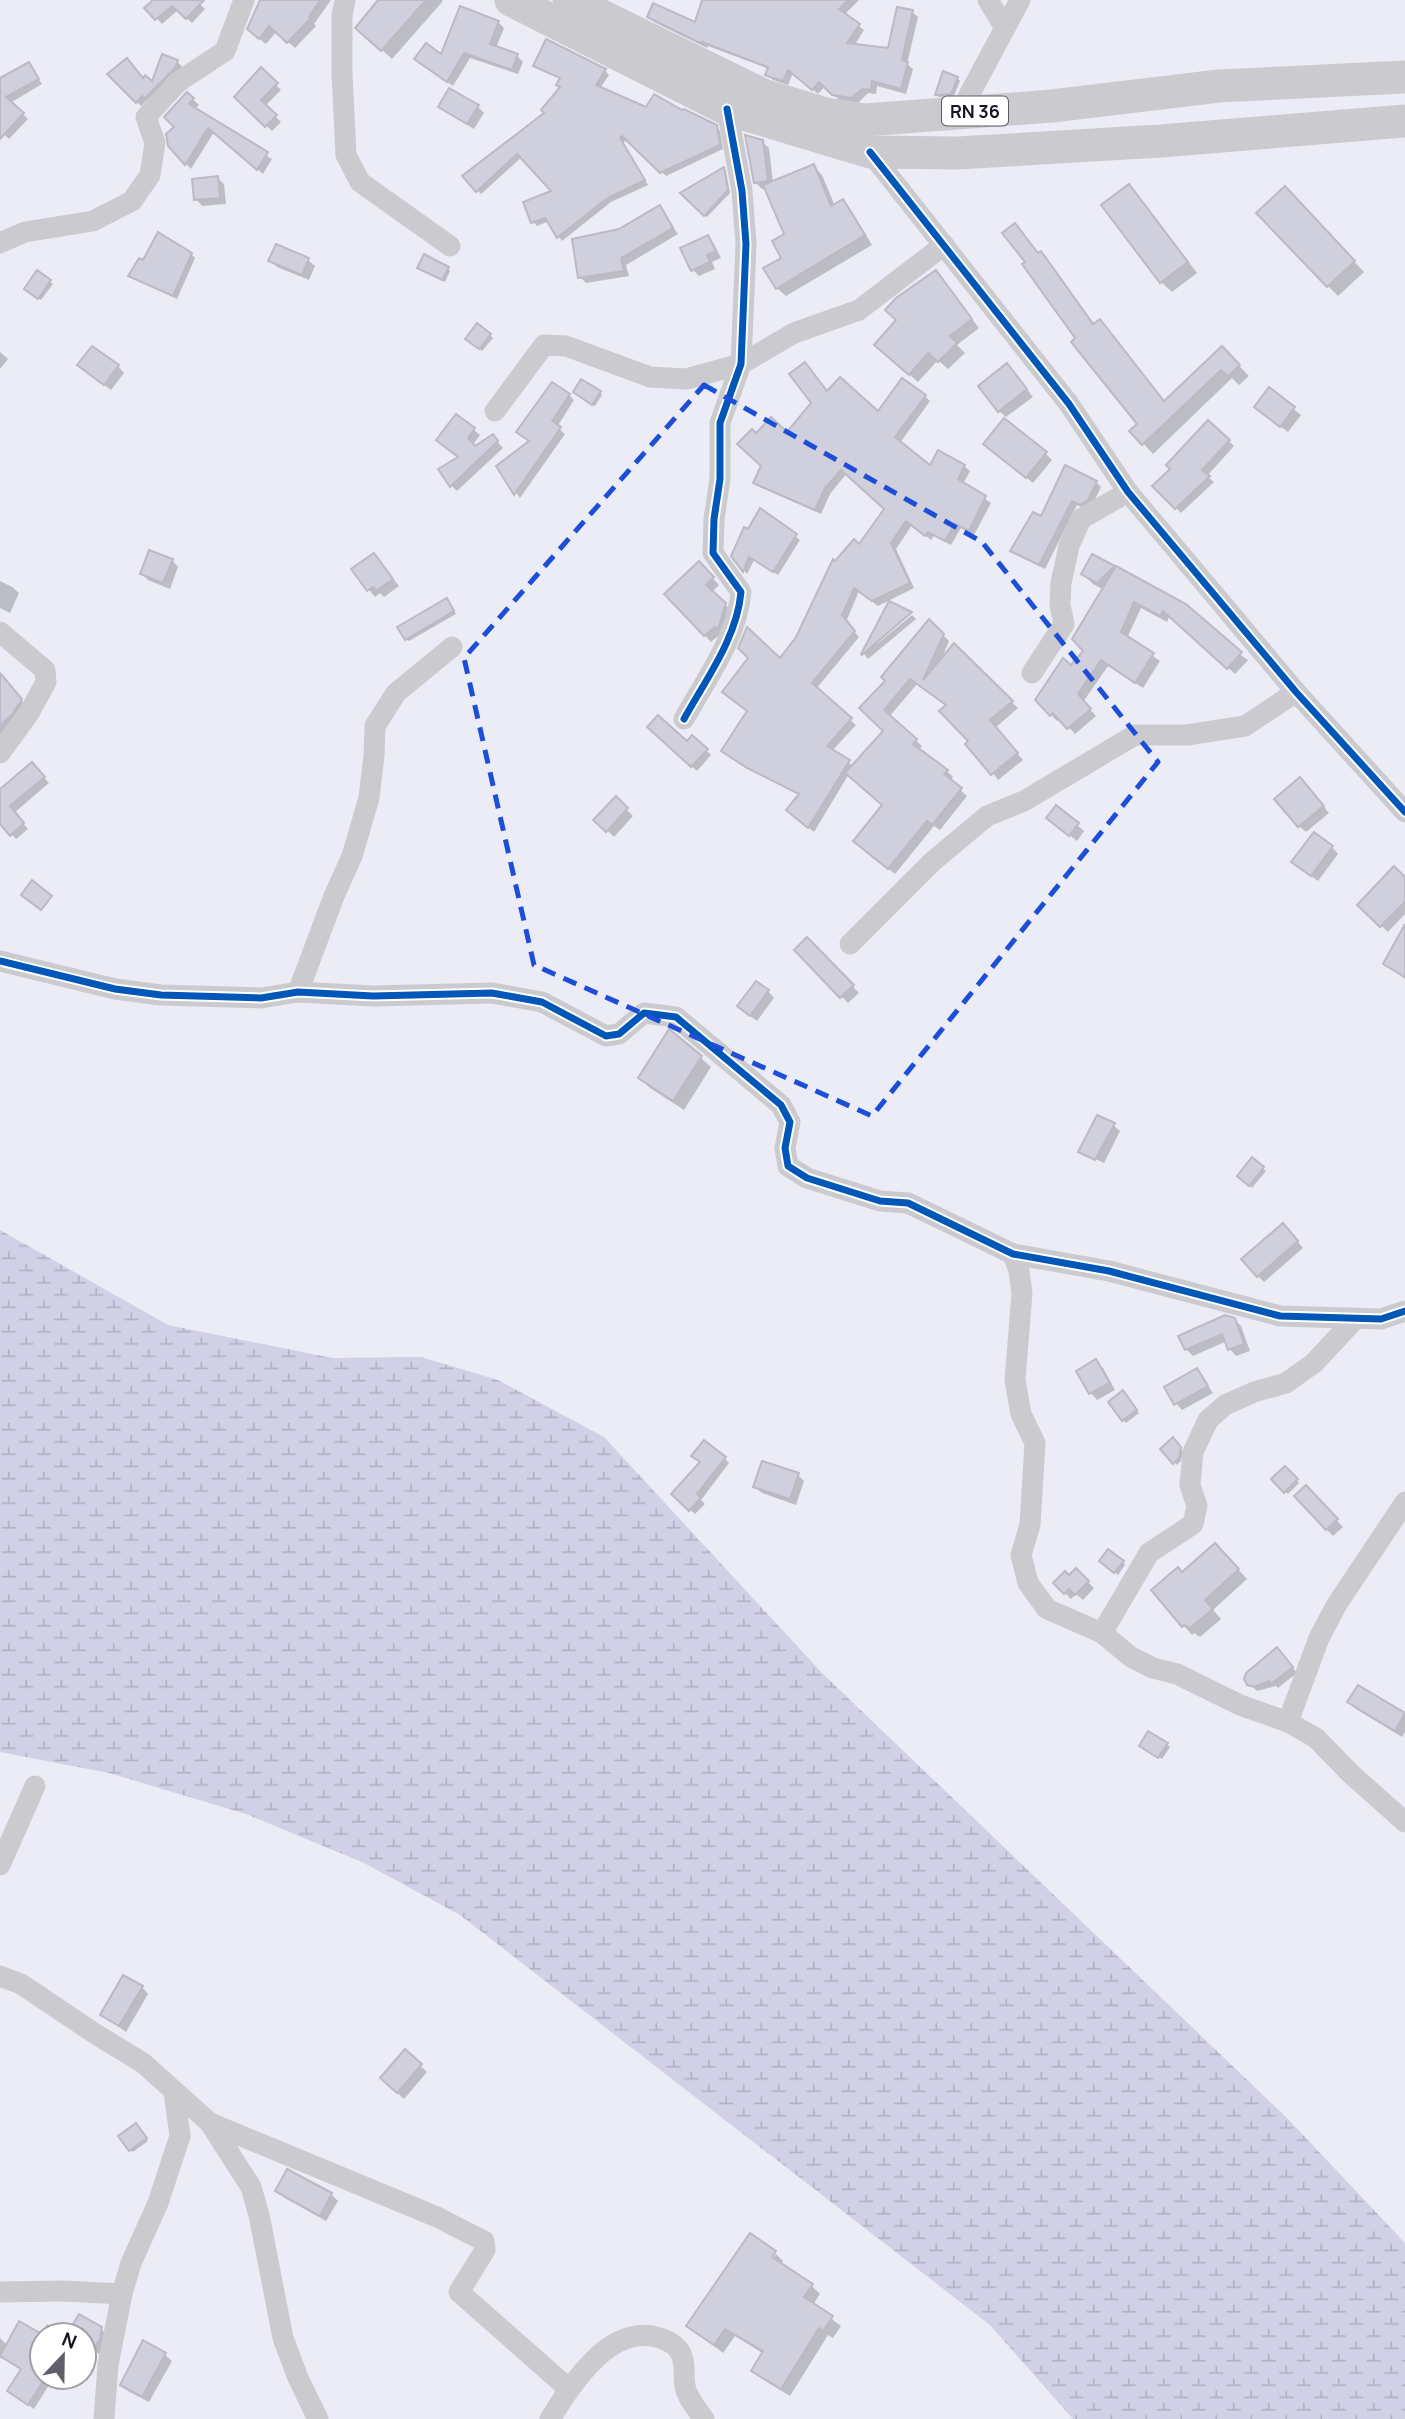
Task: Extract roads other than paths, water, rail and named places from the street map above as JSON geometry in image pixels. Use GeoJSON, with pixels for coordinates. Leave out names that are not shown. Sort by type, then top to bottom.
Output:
{"type":"FeatureCollection","features":[{"type":"Feature","properties":{"kind":"main road","name":"RN 36"},"geometry":{"type":"LineString","coordinates":[[511,0],[727,108],[870,152],[958,153],[1161,141],[1405,121]]}},
{"type":"Feature","properties":{"kind":"main road","name":"RN 36"},"geometry":{"type":"LineString","coordinates":[[569,0],[613,10],[763,95],[826,114],[865,120],[1052,106],[1219,86],[1405,77]]}},
{"type":"Feature","properties":{"kind":"street"},"geometry":{"type":"LineString","coordinates":[[0,243],[25,232],[93,221],[132,201],[150,175],[152,164],[155,143],[146,117],[178,82],[225,51],[244,0]]}},
{"type":"Feature","properties":{"kind":"street"},"geometry":{"type":"LineString","coordinates":[[345,0],[342,16],[342,74],[346,155],[360,182],[450,246]]}},
{"type":"Feature","properties":{"kind":"street"},"geometry":{"type":"LineString","coordinates":[[988,0],[1005,28]]}},
{"type":"Feature","properties":{"kind":"street"},"geometry":{"type":"LineString","coordinates":[[960,112],[1020,0]]}},
{"type":"Feature","properties":{"kind":"street"},"geometry":{"type":"LineString","coordinates":[[684,719],[727,642],[739,611],[741,592],[713,553],[714,519],[720,480],[720,423],[741,364],[746,244],[742,191],[727,108]]}},
{"type":"Feature","properties":{"kind":"street"},"geometry":{"type":"LineString","coordinates":[[870,152],[1069,404],[1128,492],[1296,692],[1401,800]]}},
{"type":"Feature","properties":{"kind":"street"},"geometry":{"type":"LineString","coordinates":[[495,411],[544,345],[566,346],[650,377],[686,379],[741,364],[794,333],[859,310],[944,245]]}},
{"type":"Feature","properties":{"kind":"street"},"geometry":{"type":"LineString","coordinates":[[1032,673],[1064,624],[1060,605],[1061,583],[1069,546],[1081,519],[1128,492]]}},
{"type":"Feature","properties":{"kind":"street"},"geometry":{"type":"LineString","coordinates":[[0,632],[44,670],[46,682],[29,713],[0,753]]}},
{"type":"Feature","properties":{"kind":"street"},"geometry":{"type":"LineString","coordinates":[[298,992],[352,856],[369,798],[375,726],[396,693],[452,647]]}},
{"type":"Feature","properties":{"kind":"street"},"geometry":{"type":"LineString","coordinates":[[850,944],[932,862],[987,816],[1024,801],[1135,735],[1187,735],[1245,726],[1296,692]]}},
{"type":"Feature","properties":{"kind":"street"},"geometry":{"type":"LineString","coordinates":[[0,961],[115,989],[161,995],[261,998],[298,992],[373,996],[492,993],[542,1002],[606,1036],[619,1034],[644,1013],[676,1017],[781,1105],[790,1122],[785,1148],[788,1166],[807,1178],[880,1200],[908,1203],[1013,1254],[1109,1271],[1280,1316],[1381,1319],[1405,1311]]}},
{"type":"Feature","properties":{"kind":"street"},"geometry":{"type":"LineString","coordinates":[[1013,1254],[1022,1293],[1015,1380],[1021,1414],[1035,1443],[1030,1525],[1021,1555],[1028,1583],[1048,1609],[1102,1633],[1131,1657],[1153,1668],[1177,1674],[1240,1705],[1289,1722],[1316,1738],[1351,1774],[1405,1822]]}},
{"type":"Feature","properties":{"kind":"street"},"geometry":{"type":"LineString","coordinates":[[1102,1633],[1149,1553],[1192,1524],[1197,1506],[1190,1485],[1193,1452],[1208,1420],[1225,1405],[1254,1392],[1286,1383],[1314,1363],[1355,1319]]}},
{"type":"Feature","properties":{"kind":"street"},"geometry":{"type":"LineString","coordinates":[[1289,1722],[1319,1638],[1337,1604],[1405,1502]]}},
{"type":"Feature","properties":{"kind":"street"},"geometry":{"type":"LineString","coordinates":[[0,1865],[35,1786]]}},
{"type":"Feature","properties":{"kind":"street"},"geometry":{"type":"LineString","coordinates":[[0,1976],[21,1984],[94,2034],[143,2063],[210,2123],[251,2187],[262,2227],[283,2338],[318,2419]]}},
{"type":"Feature","properties":{"kind":"street"},"geometry":{"type":"LineString","coordinates":[[104,2419],[108,2365],[121,2294],[131,2263],[158,2203],[180,2136],[174,2092]]}},
{"type":"Feature","properties":{"kind":"street"},"geometry":{"type":"LineString","coordinates":[[210,2123],[437,2217],[484,2241],[485,2250],[459,2292],[569,2389]]}},
{"type":"Feature","properties":{"kind":"street"},"geometry":{"type":"LineString","coordinates":[[0,2292],[121,2294]]}},
{"type":"Feature","properties":{"kind":"street"},"geometry":{"type":"LineString","coordinates":[[550,2419],[569,2389],[598,2357],[614,2344],[629,2337],[650,2335],[671,2342],[681,2353],[685,2388],[692,2404],[704,2419]]}}]}
